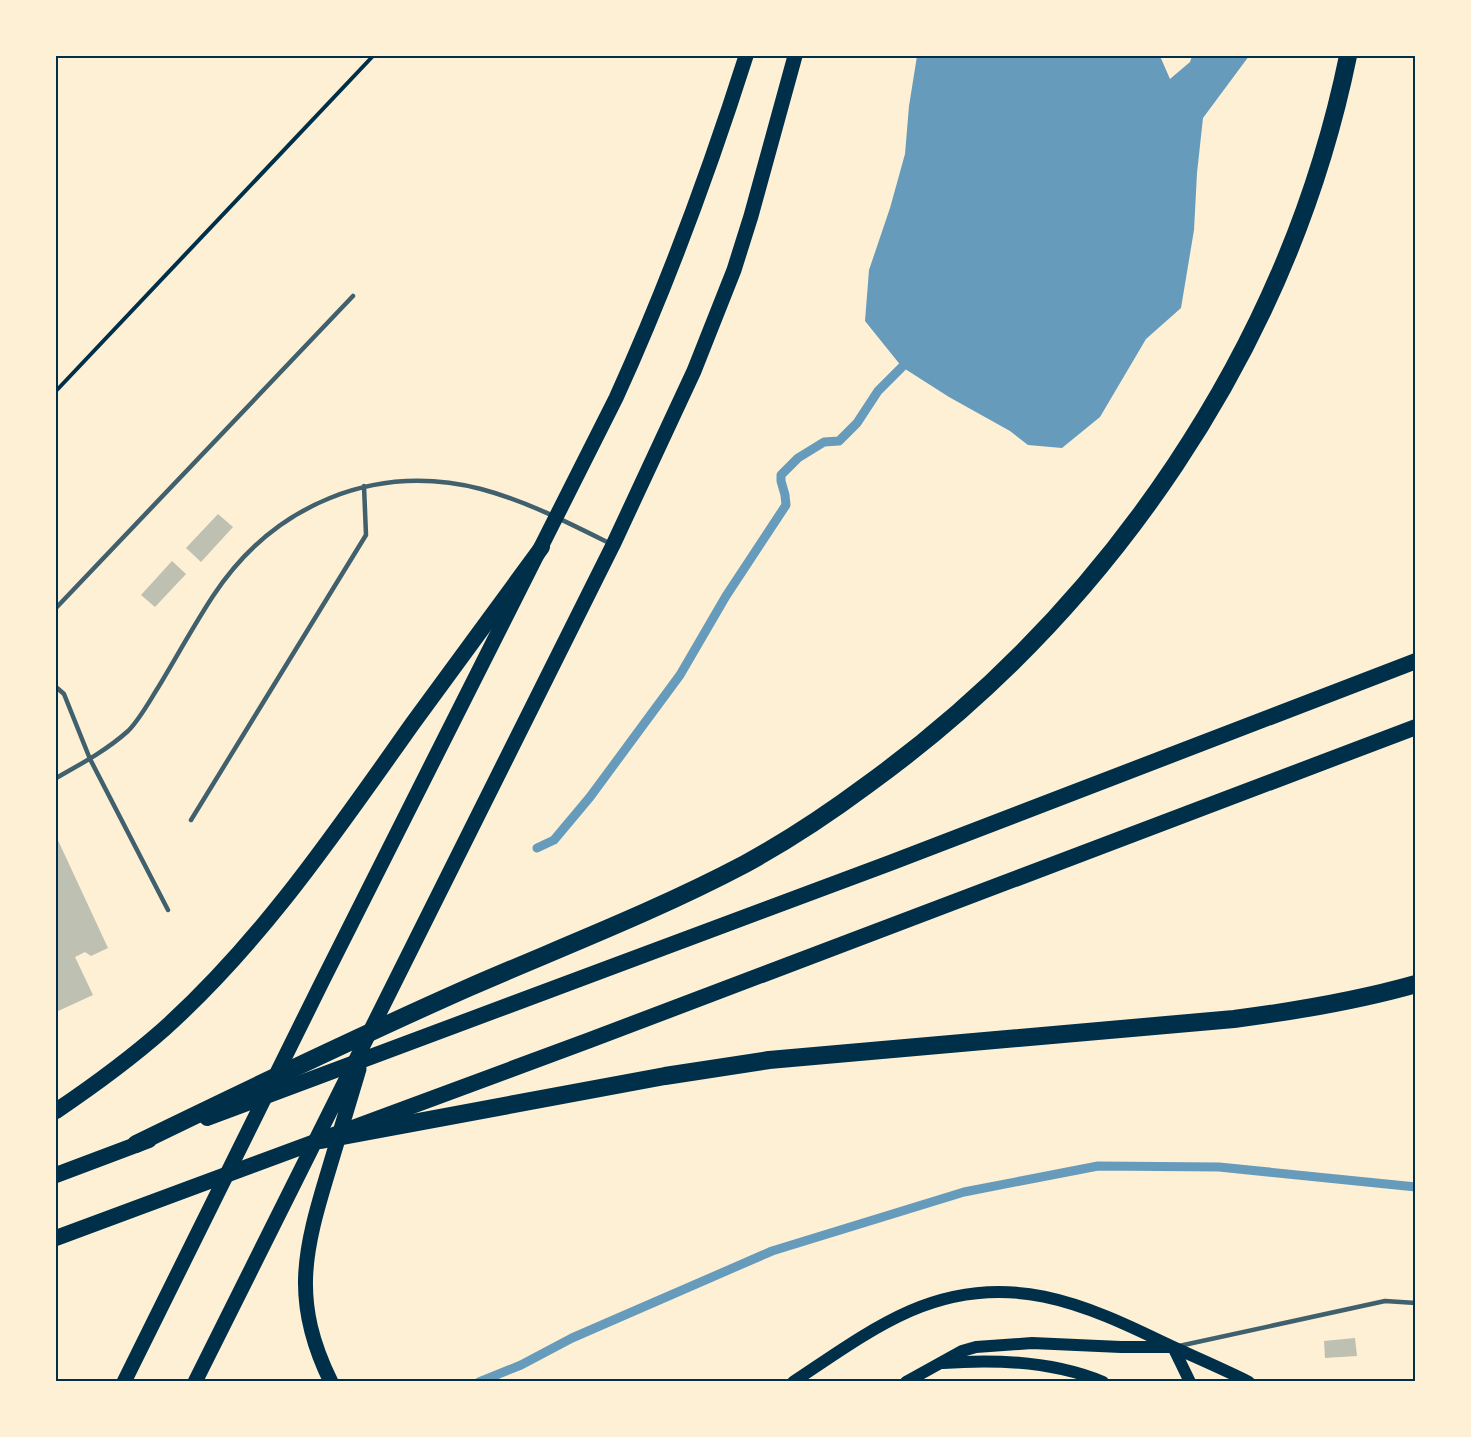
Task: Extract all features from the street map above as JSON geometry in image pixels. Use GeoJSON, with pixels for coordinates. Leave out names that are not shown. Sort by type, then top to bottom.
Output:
{"type":"FeatureCollection","features":[{"type":"Feature","properties":{"kind":"highway"},"geometry":{"type":"LineString","coordinates":[[136,1144],[305,1062],[680,896],[746,863],[839,806],[915,750],[986,688],[1044,631],[1097,570],[1146,508],[1191,442],[1232,371],[1268,299],[1298,224],[1324,150],[1348,56]]}},
{"type":"Feature","properties":{"kind":"highway"},"geometry":{"type":"LineString","coordinates":[[56,1111],[152,1040],[193,1002],[239,953],[347,818],[542,547]]}},
{"type":"Feature","properties":{"kind":"highway"},"geometry":{"type":"LineString","coordinates":[[56,1175],[890,863],[1416,661]]}},
{"type":"Feature","properties":{"kind":"highway"},"geometry":{"type":"LineString","coordinates":[[56,1238],[1416,727]]}},
{"type":"Feature","properties":{"kind":"highway"},"geometry":{"type":"LineString","coordinates":[[321,1140],[664,1076],[747,1063],[1286,1013],[1416,984]]}},
{"type":"Feature","properties":{"kind":"main road"},"geometry":{"type":"LineString","coordinates":[[124,1382],[621,388],[661,297],[700,193],[746,56]]}},
{"type":"Feature","properties":{"kind":"main road"},"geometry":{"type":"LineString","coordinates":[[195,1382],[613,545],[690,381],[734,270],[795,56]]}},
{"type":"Feature","properties":{"kind":"main road"},"geometry":{"type":"LineString","coordinates":[[331,1382],[314,1342],[308,1319],[306,1255],[317,1207],[372,1026]]}},
{"type":"Feature","properties":{"kind":"main road"},"geometry":{"type":"LineString","coordinates":[[793,1382],[854,1343],[909,1312],[949,1298],[988,1292],[1030,1293],[1068,1302],[1117,1320],[1249,1382]]}},
{"type":"Feature","properties":{"kind":"main road"},"geometry":{"type":"LineString","coordinates":[[906,1382],[962,1351],[976,1347],[1012,1344],[1173,1347]]}},
{"type":"Feature","properties":{"kind":"main road"},"geometry":{"type":"LineString","coordinates":[[1173,1347],[1190,1382]]}},
{"type":"Feature","properties":{"kind":"main road"},"geometry":{"type":"LineString","coordinates":[[939,1363],[969,1361],[1020,1363],[1075,1372],[1102,1382]]}},
{"type":"Feature","properties":{"kind":"lane"},"geometry":{"type":"LineString","coordinates":[[56,608],[353,296]]}},
{"type":"Feature","properties":{"kind":"lane"},"geometry":{"type":"LineString","coordinates":[[56,778],[90,759],[129,730],[224,579],[260,542],[309,507],[339,493],[364,486],[393,482],[453,484],[482,490],[557,518],[613,545]]}},
{"type":"Feature","properties":{"kind":"lane"},"geometry":{"type":"LineString","coordinates":[[191,820],[366,535],[364,486]]}},
{"type":"Feature","properties":{"kind":"lane"},"geometry":{"type":"LineString","coordinates":[[56,687],[64,694],[90,759],[168,910]]}},
{"type":"Feature","properties":{"kind":"lane"},"geometry":{"type":"LineString","coordinates":[[1173,1347],[1385,1301],[1416,1303]]}},
{"type":"Feature","properties":{"kind":"path"},"geometry":{"type":"LineString","coordinates":[[56,391],[373,56]]}},
{"type":"Feature","properties":{"kind":"water"},"geometry":{"type":"Polygon","coordinates":[[[917,56],[1160,56],[1170,79],[1190,62],[1192,56],[1249,56],[1203,118],[1194,230],[1181,308],[1146,339],[1100,417],[1062,448],[1028,445],[1010,431],[949,397],[902,367],[865,321],[869,270],[905,154],[909,106],[917,56]]]}},
{"type":"Feature","properties":{"kind":"building"},"geometry":{"type":"Polygon","coordinates":[[[218,514],[233,527],[201,562],[186,548],[218,514]]]}},
{"type":"Feature","properties":{"kind":"building"},"geometry":{"type":"Polygon","coordinates":[[[172,561],[186,574],[155,607],[141,595],[172,561]]]}},
{"type":"Feature","properties":{"kind":"building"},"geometry":{"type":"Polygon","coordinates":[[[56,836],[108,948],[91,956],[85,952],[75,957],[93,995],[56,1012],[56,836]]]}},
{"type":"Feature","properties":{"kind":"building"},"geometry":{"type":"Polygon","coordinates":[[[1355,1338],[1357,1356],[1325,1358],[1324,1341],[1355,1338]]]}},
{"type":"Feature","properties":{"kind":"waterway"},"geometry":{"type":"LineString","coordinates":[[537,848],[554,840],[590,797],[680,675],[726,596],[786,505],[781,475],[798,458],[824,442],[839,441],[857,423],[878,391],[902,367]]}},
{"type":"Feature","properties":{"kind":"waterway"},"geometry":{"type":"LineString","coordinates":[[479,1382],[521,1365],[572,1338],[772,1251],[964,1192],[1098,1166],[1219,1167],[1416,1187]]}}]}
